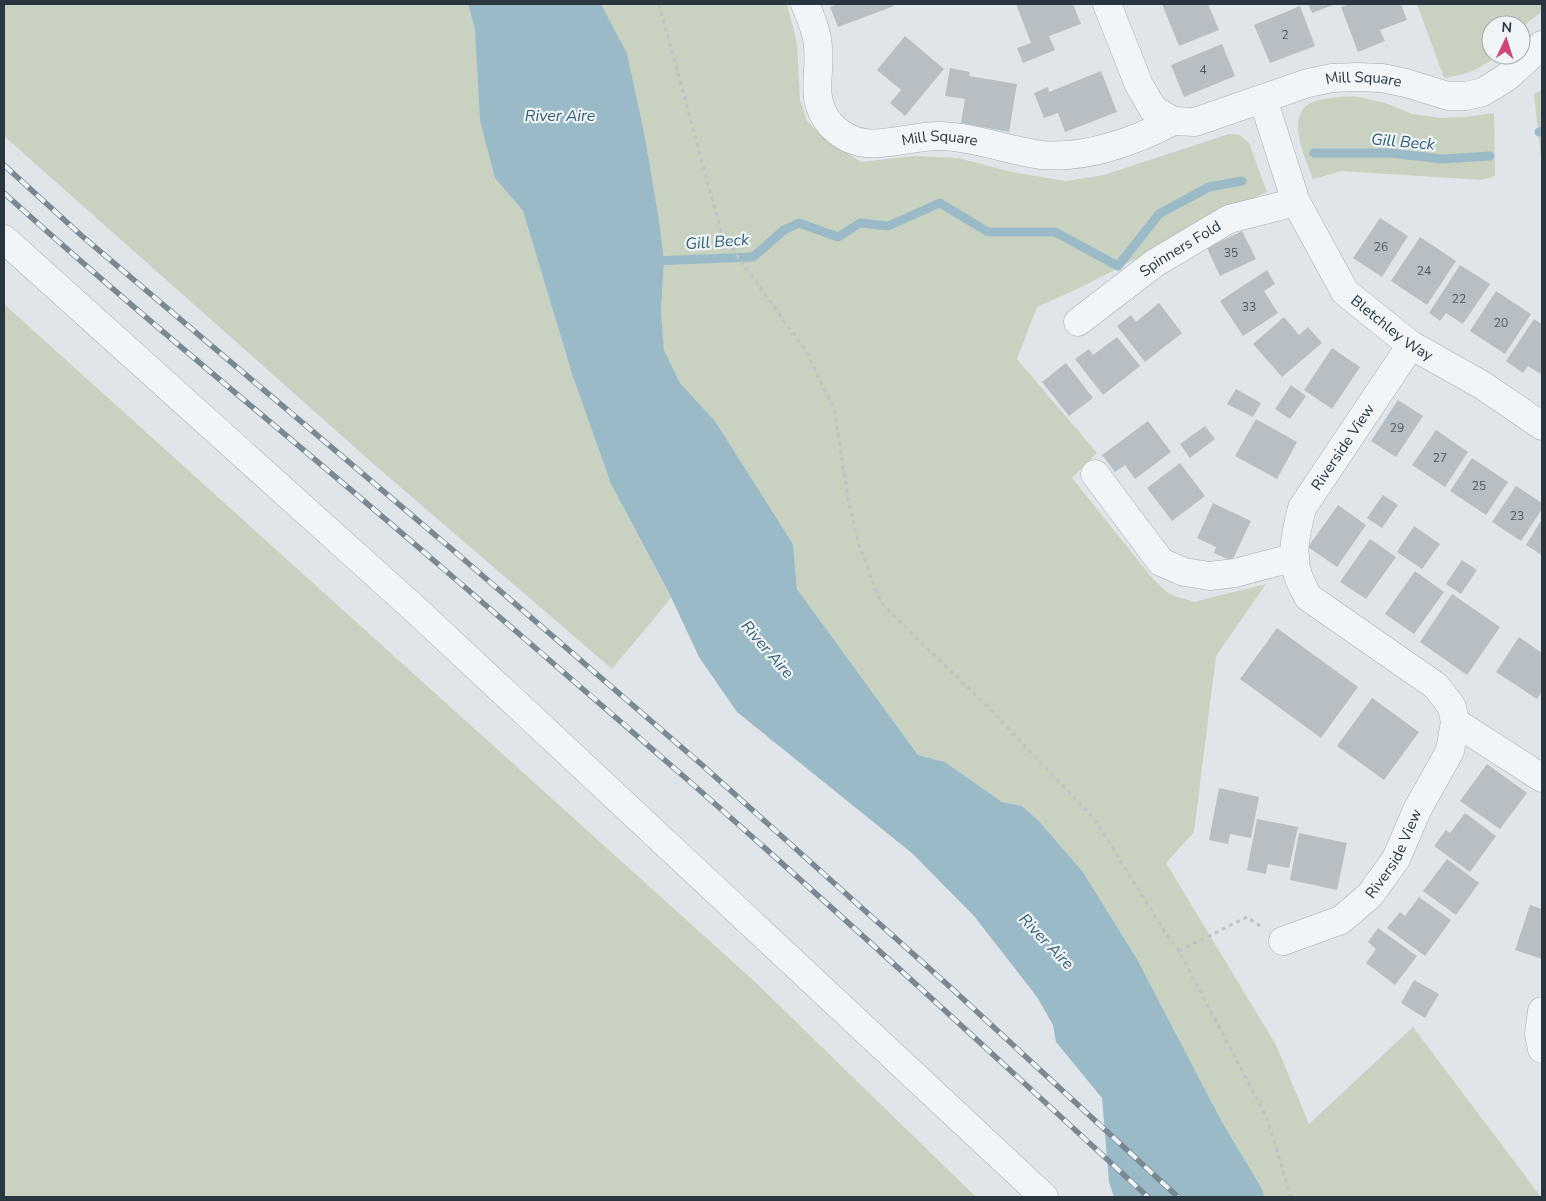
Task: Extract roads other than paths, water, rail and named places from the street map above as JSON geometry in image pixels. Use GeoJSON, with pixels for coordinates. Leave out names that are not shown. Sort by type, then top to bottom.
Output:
{"type":"FeatureCollection","features":[{"type":"Feature","properties":{"kind":"street","name":"Mill Square"},"geometry":{"type":"LineString","coordinates":[[805,4],[814,26],[818,48],[816,88],[820,107],[830,123],[844,136],[862,143],[881,145],[899,140],[941,136],[1043,155],[1066,154],[1110,147],[1153,132],[1173,121],[1195,122],[1308,83],[1332,78],[1382,78],[1448,96],[1466,96],[1483,92],[1507,78],[1542,45]]}},
{"type":"Feature","properties":{"kind":"street"},"geometry":{"type":"LineString","coordinates":[[1107,4],[1139,85],[1153,109],[1173,121]]}},
{"type":"Feature","properties":{"kind":"street","name":"Bletchley Way"},"geometry":{"type":"LineString","coordinates":[[1262,98],[1296,202],[1345,292],[1411,345],[1482,385],[1542,426]]}},
{"type":"Feature","properties":{"kind":"street","name":"Spinners Fold"},"geometry":{"type":"LineString","coordinates":[[1078,322],[1155,263],[1229,219],[1296,202]]}},
{"type":"Feature","properties":{"kind":"street"},"geometry":{"type":"LineString","coordinates":[[4,239],[416,610],[1041,1194]]}},
{"type":"Feature","properties":{"kind":"street","name":"Riverside View"},"geometry":{"type":"LineString","coordinates":[[1283,941],[1340,920],[1370,895],[1396,859],[1417,810],[1450,751],[1455,722],[1452,707],[1436,686],[1308,597],[1297,574],[1295,557],[1296,532],[1302,508],[1411,345]]}},
{"type":"Feature","properties":{"kind":"street"},"geometry":{"type":"LineString","coordinates":[[1095,474],[1161,562],[1184,572],[1210,576],[1235,573],[1295,557]]}},
{"type":"Feature","properties":{"kind":"street"},"geometry":{"type":"LineString","coordinates":[[1455,722],[1503,751],[1542,778]]}},
{"type":"Feature","properties":{"kind":"street"},"geometry":{"type":"LineString","coordinates":[[1542,1011],[1539,1034],[1542,1049]]}},
{"type":"Feature","properties":{"kind":"water","name":"River Aire"},"geometry":{"type":"Polygon","coordinates":[[[468,4],[601,4],[627,53],[645,137],[664,260],[661,312],[664,350],[680,383],[715,421],[793,544],[797,589],[918,755],[945,762],[1002,802],[1022,806],[1039,821],[1083,872],[1137,959],[1222,1122],[1261,1187],[1265,1197],[1114,1197],[1109,1182],[1102,1098],[1056,1042],[1053,1025],[1037,997],[974,916],[913,854],[737,712],[699,657],[671,597],[611,484],[572,374],[523,211],[495,178],[480,120],[475,30],[468,4]]]}},
{"type":"Feature","properties":{"kind":"waterway","name":"Gill Beck"},"geometry":{"type":"LineString","coordinates":[[1314,153],[1390,153],[1442,159],[1490,156]]}},
{"type":"Feature","properties":{"kind":"waterway","name":"Gill Beck"},"geometry":{"type":"LineString","coordinates":[[653,261],[753,257],[784,230],[799,223],[838,237],[860,223],[888,226],[940,203],[988,232],[1055,232],[1118,266],[1159,214],[1209,187],[1242,181]]}},
{"type":"Feature","properties":{"kind":"railway"},"geometry":{"type":"LineString","coordinates":[[4,165],[82,236],[454,551],[701,764],[949,986],[1178,1197]]}},
{"type":"Feature","properties":{"kind":"railway"},"geometry":{"type":"LineString","coordinates":[[4,193],[113,289],[391,524],[689,781],[862,935],[1148,1197]]}}]}
